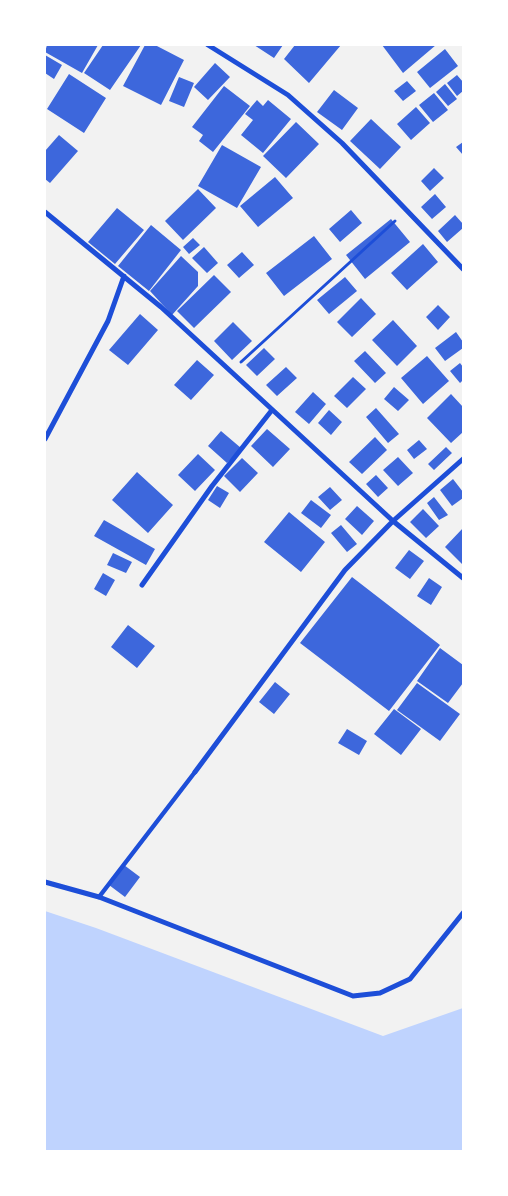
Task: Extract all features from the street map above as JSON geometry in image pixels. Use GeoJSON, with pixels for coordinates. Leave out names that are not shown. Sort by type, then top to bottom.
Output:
{"type":"FeatureCollection","features":[{"type":"Feature","properties":{"kind":"street"},"geometry":{"type":"LineString","coordinates":[[208,45],[288,95],[342,143],[463,269]]}},
{"type":"Feature","properties":{"kind":"street"},"geometry":{"type":"LineString","coordinates":[[45,212],[161,307],[393,521],[463,578]]}},
{"type":"Feature","properties":{"kind":"street"},"geometry":{"type":"LineString","coordinates":[[45,439],[108,321],[124,276]]}},
{"type":"Feature","properties":{"kind":"street"},"geometry":{"type":"LineString","coordinates":[[142,585],[212,486],[272,410]]}},
{"type":"Feature","properties":{"kind":"street"},"geometry":{"type":"LineString","coordinates":[[99,897],[195,772],[345,570],[393,521],[463,459]]}},
{"type":"Feature","properties":{"kind":"street"},"geometry":{"type":"LineString","coordinates":[[45,882],[99,897],[353,996],[380,993],[410,979],[463,913]]}},
{"type":"Feature","properties":{"kind":"path"},"geometry":{"type":"LineString","coordinates":[[230,372],[406,210]]}},
{"type":"Feature","properties":{"kind":"water"},"geometry":{"type":"Polygon","coordinates":[[[45,911],[96,928],[383,1036],[463,1008],[463,1151],[45,1151],[45,911]]]}},
{"type":"Feature","properties":{"kind":"building"},"geometry":{"type":"Polygon","coordinates":[[[47,45],[98,45],[82,73],[45,52],[47,45]]]}},
{"type":"Feature","properties":{"kind":"building"},"geometry":{"type":"Polygon","coordinates":[[[103,45],[141,45],[110,90],[84,73],[103,45]]]}},
{"type":"Feature","properties":{"kind":"building"},"geometry":{"type":"Polygon","coordinates":[[[145,45],[155,45],[184,60],[161,105],[123,86],[145,45]]]}},
{"type":"Feature","properties":{"kind":"building"},"geometry":{"type":"Polygon","coordinates":[[[254,45],[283,45],[274,58],[254,45]]]}},
{"type":"Feature","properties":{"kind":"building"},"geometry":{"type":"Polygon","coordinates":[[[295,45],[341,45],[309,83],[284,59],[295,45]]]}},
{"type":"Feature","properties":{"kind":"building"},"geometry":{"type":"Polygon","coordinates":[[[382,45],[436,45],[403,73],[382,45]]]}},
{"type":"Feature","properties":{"kind":"building"},"geometry":{"type":"Polygon","coordinates":[[[445,49],[458,66],[430,88],[417,72],[445,49]]]}},
{"type":"Feature","properties":{"kind":"building"},"geometry":{"type":"Polygon","coordinates":[[[45,55],[62,65],[54,79],[45,73],[45,55]]]}},
{"type":"Feature","properties":{"kind":"building"},"geometry":{"type":"Polygon","coordinates":[[[215,63],[230,77],[208,100],[194,87],[215,63]]]}},
{"type":"Feature","properties":{"kind":"building"},"geometry":{"type":"Polygon","coordinates":[[[69,74],[106,98],[84,133],[47,109],[69,74]]]}},
{"type":"Feature","properties":{"kind":"building"},"geometry":{"type":"Polygon","coordinates":[[[457,75],[463,82],[463,91],[457,96],[447,83],[457,75]]]}},
{"type":"Feature","properties":{"kind":"building"},"geometry":{"type":"Polygon","coordinates":[[[179,77],[194,83],[184,107],[169,101],[179,77]]]}},
{"type":"Feature","properties":{"kind":"building"},"geometry":{"type":"Polygon","coordinates":[[[407,81],[416,91],[403,101],[394,91],[407,81]]]}},
{"type":"Feature","properties":{"kind":"building"},"geometry":{"type":"Polygon","coordinates":[[[445,84],[457,99],[448,106],[436,92],[445,84]]]}},
{"type":"Feature","properties":{"kind":"building"},"geometry":{"type":"Polygon","coordinates":[[[224,86],[250,106],[213,152],[199,141],[203,135],[192,127],[224,86]]]}},
{"type":"Feature","properties":{"kind":"building"},"geometry":{"type":"Polygon","coordinates":[[[334,90],[358,108],[342,130],[317,112],[334,90]]]}},
{"type":"Feature","properties":{"kind":"building"},"geometry":{"type":"Polygon","coordinates":[[[434,93],[448,110],[433,122],[419,105],[434,93]]]}},
{"type":"Feature","properties":{"kind":"building"},"geometry":{"type":"Polygon","coordinates":[[[257,100],[263,106],[268,100],[291,119],[263,153],[241,135],[253,120],[245,114],[257,100]]]}},
{"type":"Feature","properties":{"kind":"building"},"geometry":{"type":"Polygon","coordinates":[[[416,107],[430,123],[411,140],[397,124],[416,107]]]}},
{"type":"Feature","properties":{"kind":"building"},"geometry":{"type":"Polygon","coordinates":[[[371,119],[401,147],[380,169],[350,141],[371,119]]]}},
{"type":"Feature","properties":{"kind":"building"},"geometry":{"type":"Polygon","coordinates":[[[296,122],[319,144],[286,178],[263,156],[296,122]]]}},
{"type":"Feature","properties":{"kind":"building"},"geometry":{"type":"Polygon","coordinates":[[[59,135],[78,151],[50,183],[45,179],[45,151],[59,135]]]}},
{"type":"Feature","properties":{"kind":"building"},"geometry":{"type":"Polygon","coordinates":[[[463,142],[463,155],[456,147],[463,142]]]}},
{"type":"Feature","properties":{"kind":"building"},"geometry":{"type":"Polygon","coordinates":[[[222,145],[261,167],[237,208],[198,186],[222,145]]]}},
{"type":"Feature","properties":{"kind":"building"},"geometry":{"type":"Polygon","coordinates":[[[434,168],[444,178],[430,191],[421,181],[434,168]]]}},
{"type":"Feature","properties":{"kind":"building"},"geometry":{"type":"Polygon","coordinates":[[[275,177],[293,198],[258,227],[240,206],[275,177]]]}},
{"type":"Feature","properties":{"kind":"building"},"geometry":{"type":"Polygon","coordinates":[[[198,189],[216,208],[183,240],[165,221],[198,189]]]}},
{"type":"Feature","properties":{"kind":"building"},"geometry":{"type":"Polygon","coordinates":[[[435,194],[446,207],[432,219],[421,207],[435,194]]]}},
{"type":"Feature","properties":{"kind":"building"},"geometry":{"type":"Polygon","coordinates":[[[117,208],[144,230],[115,264],[88,242],[117,208]]]}},
{"type":"Feature","properties":{"kind":"building"},"geometry":{"type":"Polygon","coordinates":[[[351,210],[362,223],[340,242],[329,229],[351,210]]]}},
{"type":"Feature","properties":{"kind":"building"},"geometry":{"type":"Polygon","coordinates":[[[455,215],[463,224],[463,228],[447,242],[438,231],[455,215]]]}},
{"type":"Feature","properties":{"kind":"building"},"geometry":{"type":"Polygon","coordinates":[[[391,219],[410,242],[365,279],[346,255],[391,219]]]}},
{"type":"Feature","properties":{"kind":"building"},"geometry":{"type":"Polygon","coordinates":[[[151,225],[181,250],[149,291],[118,266],[151,225]]]}},
{"type":"Feature","properties":{"kind":"building"},"geometry":{"type":"Polygon","coordinates":[[[314,236],[332,259],[284,296],[266,273],[314,236]]]}},
{"type":"Feature","properties":{"kind":"building"},"geometry":{"type":"Polygon","coordinates":[[[193,238],[200,245],[189,254],[183,247],[193,238]]]}},
{"type":"Feature","properties":{"kind":"building"},"geometry":{"type":"Polygon","coordinates":[[[423,244],[438,262],[407,290],[391,273],[423,244]]]}},
{"type":"Feature","properties":{"kind":"building"},"geometry":{"type":"Polygon","coordinates":[[[204,247],[218,263],[207,273],[192,258],[204,247]]]}},
{"type":"Feature","properties":{"kind":"building"},"geometry":{"type":"Polygon","coordinates":[[[242,252],[254,265],[239,278],[227,265],[242,252]]]}},
{"type":"Feature","properties":{"kind":"building"},"geometry":{"type":"Polygon","coordinates":[[[181,256],[198,272],[198,286],[172,315],[150,291],[181,256]]]}},
{"type":"Feature","properties":{"kind":"building"},"geometry":{"type":"Polygon","coordinates":[[[214,275],[231,292],[194,328],[177,311],[214,275]]]}},
{"type":"Feature","properties":{"kind":"building"},"geometry":{"type":"Polygon","coordinates":[[[345,277],[357,291],[329,314],[317,300],[345,277]]]}},
{"type":"Feature","properties":{"kind":"building"},"geometry":{"type":"Polygon","coordinates":[[[361,298],[376,314],[352,337],[337,322],[361,298]]]}},
{"type":"Feature","properties":{"kind":"building"},"geometry":{"type":"Polygon","coordinates":[[[438,305],[450,317],[438,330],[426,317],[438,305]]]}},
{"type":"Feature","properties":{"kind":"building"},"geometry":{"type":"Polygon","coordinates":[[[140,314],[158,330],[128,365],[109,350],[140,314]]]}},
{"type":"Feature","properties":{"kind":"building"},"geometry":{"type":"Polygon","coordinates":[[[393,320],[417,346],[397,366],[372,340],[393,320]]]}},
{"type":"Feature","properties":{"kind":"building"},"geometry":{"type":"Polygon","coordinates":[[[233,322],[252,341],[232,360],[214,341],[233,322]]]}},
{"type":"Feature","properties":{"kind":"building"},"geometry":{"type":"Polygon","coordinates":[[[456,332],[463,342],[463,348],[445,361],[435,348],[456,332]]]}},
{"type":"Feature","properties":{"kind":"building"},"geometry":{"type":"Polygon","coordinates":[[[264,348],[275,359],[257,376],[246,365],[264,348]]]}},
{"type":"Feature","properties":{"kind":"building"},"geometry":{"type":"Polygon","coordinates":[[[365,351],[386,373],[375,383],[354,361],[365,351]]]}},
{"type":"Feature","properties":{"kind":"building"},"geometry":{"type":"Polygon","coordinates":[[[427,356],[449,381],[423,404],[401,378],[427,356]]]}},
{"type":"Feature","properties":{"kind":"building"},"geometry":{"type":"Polygon","coordinates":[[[197,360],[214,375],[191,400],[174,385],[197,360]]]}},
{"type":"Feature","properties":{"kind":"building"},"geometry":{"type":"Polygon","coordinates":[[[460,363],[463,367],[463,380],[460,383],[450,371],[460,363]]]}},
{"type":"Feature","properties":{"kind":"building"},"geometry":{"type":"Polygon","coordinates":[[[286,367],[297,378],[277,396],[266,385],[286,367]]]}},
{"type":"Feature","properties":{"kind":"building"},"geometry":{"type":"Polygon","coordinates":[[[353,377],[366,389],[347,408],[334,396],[353,377]]]}},
{"type":"Feature","properties":{"kind":"building"},"geometry":{"type":"Polygon","coordinates":[[[394,387],[409,400],[398,411],[384,399],[394,387]]]}},
{"type":"Feature","properties":{"kind":"building"},"geometry":{"type":"Polygon","coordinates":[[[313,392],[326,404],[309,424],[295,412],[313,392]]]}},
{"type":"Feature","properties":{"kind":"building"},"geometry":{"type":"Polygon","coordinates":[[[451,394],[463,407],[463,432],[451,443],[427,418],[451,394]]]}},
{"type":"Feature","properties":{"kind":"building"},"geometry":{"type":"Polygon","coordinates":[[[376,408],[399,434],[388,443],[366,417],[376,408]]]}},
{"type":"Feature","properties":{"kind":"building"},"geometry":{"type":"Polygon","coordinates":[[[329,410],[342,422],[331,435],[318,423],[329,410]]]}},
{"type":"Feature","properties":{"kind":"building"},"geometry":{"type":"Polygon","coordinates":[[[267,429],[290,449],[273,467],[251,446],[267,429]]]}},
{"type":"Feature","properties":{"kind":"building"},"geometry":{"type":"Polygon","coordinates":[[[221,431],[241,448],[227,463],[208,446],[221,431]]]}},
{"type":"Feature","properties":{"kind":"building"},"geometry":{"type":"Polygon","coordinates":[[[375,437],[387,450],[362,474],[349,462],[375,437]]]}},
{"type":"Feature","properties":{"kind":"building"},"geometry":{"type":"Polygon","coordinates":[[[419,440],[427,449],[414,459],[407,450],[419,440]]]}},
{"type":"Feature","properties":{"kind":"building"},"geometry":{"type":"Polygon","coordinates":[[[446,447],[452,453],[434,470],[428,464],[446,447]]]}},
{"type":"Feature","properties":{"kind":"building"},"geometry":{"type":"Polygon","coordinates":[[[198,454],[215,470],[195,491],[178,475],[198,454]]]}},
{"type":"Feature","properties":{"kind":"building"},"geometry":{"type":"Polygon","coordinates":[[[398,457],[413,473],[398,486],[383,470],[398,457]]]}},
{"type":"Feature","properties":{"kind":"building"},"geometry":{"type":"Polygon","coordinates":[[[242,458],[258,473],[240,492],[224,476],[242,458]]]}},
{"type":"Feature","properties":{"kind":"building"},"geometry":{"type":"Polygon","coordinates":[[[137,472],[173,505],[148,533],[112,500],[137,472]]]}},
{"type":"Feature","properties":{"kind":"building"},"geometry":{"type":"Polygon","coordinates":[[[376,475],[388,488],[378,497],[366,484],[376,475]]]}},
{"type":"Feature","properties":{"kind":"building"},"geometry":{"type":"Polygon","coordinates":[[[453,479],[463,492],[463,498],[452,506],[440,490],[453,479]]]}},
{"type":"Feature","properties":{"kind":"building"},"geometry":{"type":"Polygon","coordinates":[[[217,486],[229,493],[220,508],[208,500],[217,486]]]}},
{"type":"Feature","properties":{"kind":"building"},"geometry":{"type":"Polygon","coordinates":[[[330,487],[342,500],[330,510],[318,497],[330,487]]]}},
{"type":"Feature","properties":{"kind":"building"},"geometry":{"type":"Polygon","coordinates":[[[434,497],[448,515],[439,520],[427,503],[434,497]]]}},
{"type":"Feature","properties":{"kind":"building"},"geometry":{"type":"Polygon","coordinates":[[[311,500],[331,515],[321,528],[301,513],[311,500]]]}},
{"type":"Feature","properties":{"kind":"building"},"geometry":{"type":"Polygon","coordinates":[[[357,506],[374,521],[362,535],[345,519],[357,506]]]}},
{"type":"Feature","properties":{"kind":"building"},"geometry":{"type":"Polygon","coordinates":[[[423,509],[439,526],[426,538],[410,522],[423,509]]]}},
{"type":"Feature","properties":{"kind":"building"},"geometry":{"type":"Polygon","coordinates":[[[289,512],[325,542],[301,572],[264,542],[289,512]]]}},
{"type":"Feature","properties":{"kind":"building"},"geometry":{"type":"Polygon","coordinates":[[[104,520],[155,549],[146,565],[94,536],[104,520]]]}},
{"type":"Feature","properties":{"kind":"building"},"geometry":{"type":"Polygon","coordinates":[[[341,525],[357,544],[347,552],[331,533],[341,525]]]}},
{"type":"Feature","properties":{"kind":"building"},"geometry":{"type":"Polygon","coordinates":[[[463,528],[463,565],[445,547],[463,528]]]}},
{"type":"Feature","properties":{"kind":"building"},"geometry":{"type":"Polygon","coordinates":[[[409,550],[424,561],[410,579],[395,568],[409,550]]]}},
{"type":"Feature","properties":{"kind":"building"},"geometry":{"type":"Polygon","coordinates":[[[113,553],[132,562],[126,573],[107,565],[113,553]]]}},
{"type":"Feature","properties":{"kind":"building"},"geometry":{"type":"Polygon","coordinates":[[[103,573],[115,580],[106,596],[94,589],[103,573]]]}},
{"type":"Feature","properties":{"kind":"building"},"geometry":{"type":"Polygon","coordinates":[[[352,577],[440,645],[389,711],[300,643],[352,577]]]}},
{"type":"Feature","properties":{"kind":"building"},"geometry":{"type":"Polygon","coordinates":[[[429,578],[442,587],[431,605],[417,596],[429,578]]]}},
{"type":"Feature","properties":{"kind":"building"},"geometry":{"type":"Polygon","coordinates":[[[128,625],[155,646],[137,668],[111,647],[128,625]]]}},
{"type":"Feature","properties":{"kind":"building"},"geometry":{"type":"Polygon","coordinates":[[[440,648],[463,665],[463,683],[448,703],[417,681],[440,648]]]}},
{"type":"Feature","properties":{"kind":"building"},"geometry":{"type":"Polygon","coordinates":[[[275,682],[290,694],[274,714],[259,702],[275,682]]]}},
{"type":"Feature","properties":{"kind":"building"},"geometry":{"type":"Polygon","coordinates":[[[417,683],[460,714],[440,741],[397,710],[417,683]]]}},
{"type":"Feature","properties":{"kind":"building"},"geometry":{"type":"Polygon","coordinates":[[[394,709],[421,729],[401,755],[374,734],[394,709]]]}},
{"type":"Feature","properties":{"kind":"building"},"geometry":{"type":"Polygon","coordinates":[[[347,729],[367,741],[359,755],[338,743],[347,729]]]}},
{"type":"Feature","properties":{"kind":"building"},"geometry":{"type":"Polygon","coordinates":[[[124,865],[140,877],[125,897],[109,885],[124,865]]]}}]}
